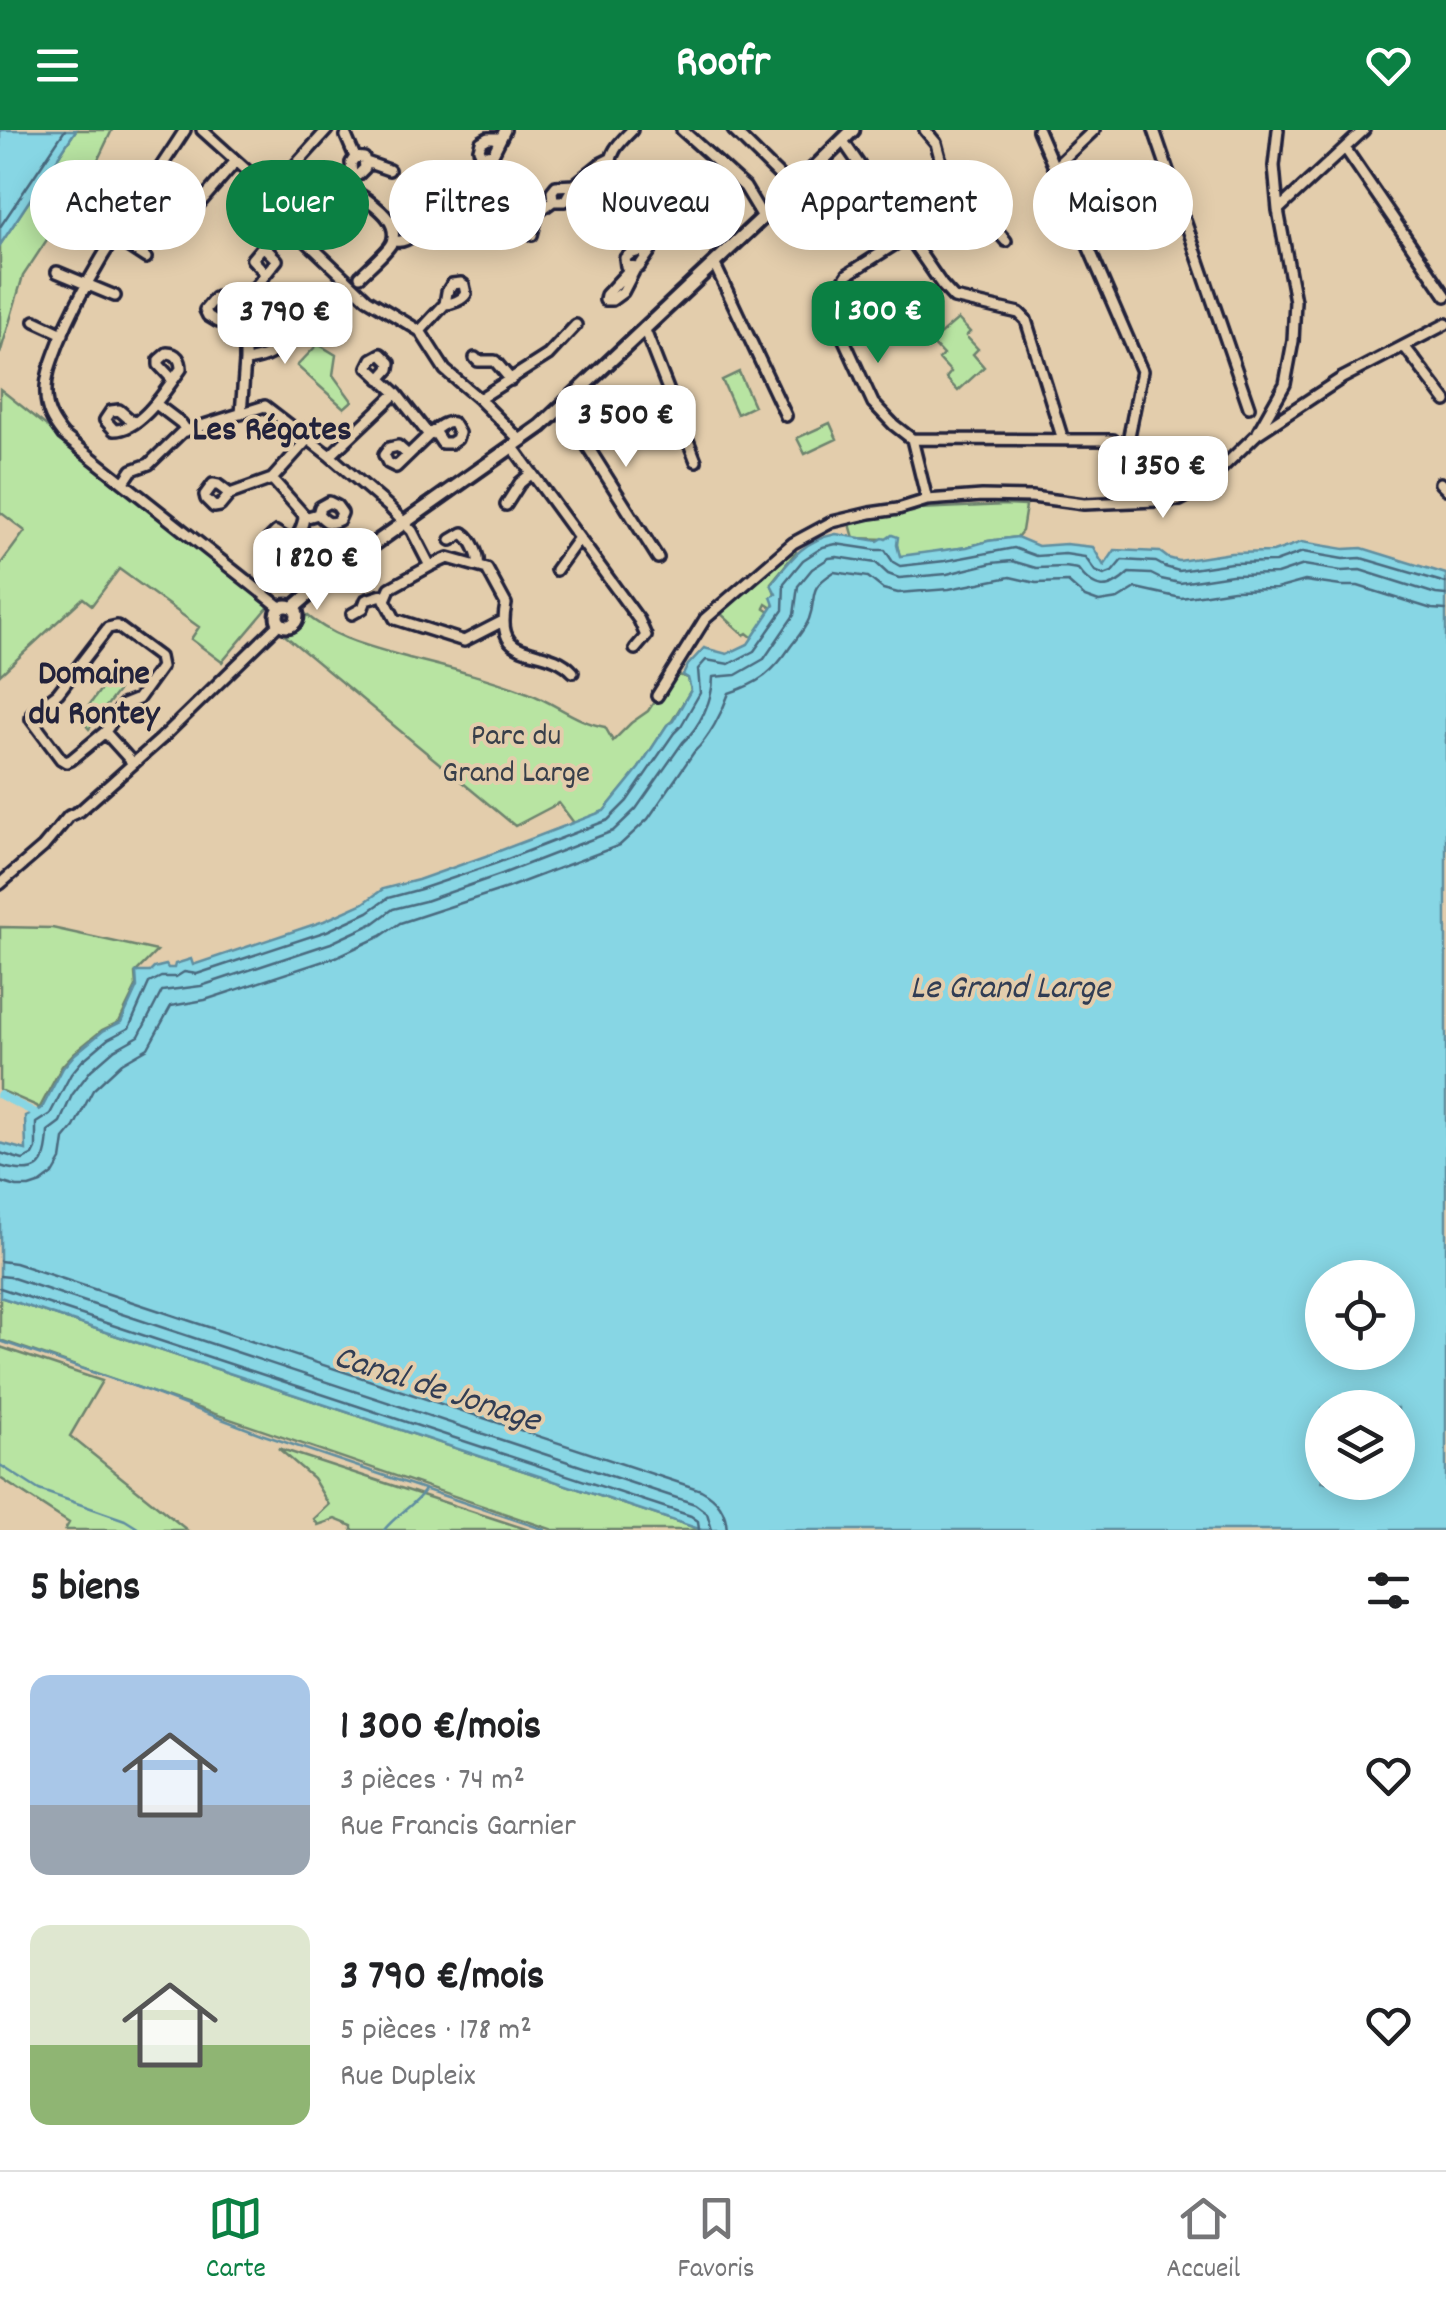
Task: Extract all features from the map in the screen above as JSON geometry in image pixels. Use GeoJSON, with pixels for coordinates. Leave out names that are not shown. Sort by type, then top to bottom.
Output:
{"type":"FeatureCollection","features":[{"type":"Feature","properties":{"kind":"street"},"geometry":{"type":"LineString","coordinates":[[166,160],[185,130]]}},
{"type":"Feature","properties":{"kind":"street"},"geometry":{"type":"LineString","coordinates":[[202,130],[233,160]]}},
{"type":"Feature","properties":{"kind":"street"},"geometry":{"type":"LineString","coordinates":[[300,160],[327,130]]}},
{"type":"Feature","properties":{"kind":"street"},"geometry":{"type":"LineString","coordinates":[[546,206],[553,201],[556,186],[574,185],[610,159],[632,130]]}},
{"type":"Feature","properties":{"kind":"street"},"geometry":{"type":"LineString","coordinates":[[0,884],[280,623],[276,617],[541,426],[763,217],[745,187],[682,130]]}},
{"type":"Feature","properties":{"kind":"street"},"geometry":{"type":"LineString","coordinates":[[733,130],[765,161]]}},
{"type":"Feature","properties":{"kind":"street"},"geometry":{"type":"LineString","coordinates":[[924,130],[936,143],[941,160]]}},
{"type":"Feature","properties":{"kind":"street"},"geometry":{"type":"LineString","coordinates":[[1038,130],[1052,160]]}},
{"type":"Feature","properties":{"kind":"street"},"geometry":{"type":"LineString","coordinates":[[1062,160],[1094,130]]}},
{"type":"Feature","properties":{"kind":"street"},"geometry":{"type":"LineString","coordinates":[[1154,130],[1248,407]]}},
{"type":"Feature","properties":{"kind":"street"},"geometry":{"type":"LineString","coordinates":[[1257,434],[1285,384],[1294,342],[1295,302],[1274,166],[1278,130]]}},
{"type":"Feature","properties":{"kind":"street"},"geometry":{"type":"LineString","coordinates":[[1278,210],[1364,130]]}},
{"type":"Feature","properties":{"kind":"street"},"geometry":{"type":"LineString","coordinates":[[475,160],[482,156],[481,142],[503,134]]}},
{"type":"Feature","properties":{"kind":"street"},"geometry":{"type":"LineString","coordinates":[[821,160],[846,134],[862,160]]}},
{"type":"Feature","properties":{"kind":"street"},"geometry":{"type":"LineString","coordinates":[[346,136],[355,158],[365,160]]}},
{"type":"Feature","properties":{"kind":"street"},"geometry":{"type":"LineString","coordinates":[[1345,148],[1446,296]]}},
{"type":"Feature","properties":{"kind":"street"},"geometry":{"type":"LineString","coordinates":[[369,163],[388,170]]}},
{"type":"Feature","properties":{"kind":"street"},"geometry":{"type":"LineString","coordinates":[[206,194],[226,172]]}},
{"type":"Feature","properties":{"kind":"street"},"geometry":{"type":"LineString","coordinates":[[369,202],[389,220]]}},
{"type":"Feature","properties":{"kind":"street"},"geometry":{"type":"LineString","coordinates":[[653,247],[643,263],[633,268],[625,264],[630,254],[653,247]]}},
{"type":"Feature","properties":{"kind":"street"},"geometry":{"type":"LineString","coordinates":[[360,276],[389,248]]}},
{"type":"Feature","properties":{"kind":"street"},"geometry":{"type":"LineString","coordinates":[[107,250],[86,284],[50,366],[45,392],[52,422],[63,435],[287,608]]}},
{"type":"Feature","properties":{"kind":"street"},"geometry":{"type":"LineString","coordinates":[[131,250],[146,258]]}},
{"type":"Feature","properties":{"kind":"street"},"geometry":{"type":"LineString","coordinates":[[317,250],[367,299],[420,331],[445,370],[480,399],[516,443],[532,473],[639,620],[646,636],[636,649]]}},
{"type":"Feature","properties":{"kind":"street"},"geometry":{"type":"LineString","coordinates":[[886,250],[848,274],[834,295],[834,318],[874,403],[894,425],[912,439],[1114,440]]}},
{"type":"Feature","properties":{"kind":"street"},"geometry":{"type":"LineString","coordinates":[[918,250],[954,298],[1018,312],[1026,320],[1063,440]]}},
{"type":"Feature","properties":{"kind":"street"},"geometry":{"type":"LineString","coordinates":[[1090,250],[1142,371],[1128,442],[1161,501]]}},
{"type":"Feature","properties":{"kind":"street"},"geometry":{"type":"LineString","coordinates":[[714,263],[786,416]]}},
{"type":"Feature","properties":{"kind":"street"},"geometry":{"type":"LineString","coordinates":[[57,272],[114,296]]}},
{"type":"Feature","properties":{"kind":"street"},"geometry":{"type":"LineString","coordinates":[[241,414],[246,362],[244,300],[266,274]]}},
{"type":"Feature","properties":{"kind":"street"},"geometry":{"type":"LineString","coordinates":[[420,331],[445,304]]}},
{"type":"Feature","properties":{"kind":"street"},"geometry":{"type":"LineString","coordinates":[[232,308],[245,306]]}},
{"type":"Feature","properties":{"kind":"street"},"geometry":{"type":"LineString","coordinates":[[246,362],[268,356],[307,314]]}},
{"type":"Feature","properties":{"kind":"street"},"geometry":{"type":"LineString","coordinates":[[35,321],[62,334]]}},
{"type":"Feature","properties":{"kind":"street"},"geometry":{"type":"LineString","coordinates":[[657,696],[705,619],[792,543],[832,522],[927,500],[1009,496],[1084,504],[1180,500],[1199,490],[1257,434],[1342,378],[1446,324]]}},
{"type":"Feature","properties":{"kind":"street"},"geometry":{"type":"LineString","coordinates":[[480,399],[548,355],[576,325]]}},
{"type":"Feature","properties":{"kind":"street"},"geometry":{"type":"LineString","coordinates":[[644,328],[696,461]]}},
{"type":"Feature","properties":{"kind":"street"},"geometry":{"type":"LineString","coordinates":[[1404,346],[1446,401]]}},
{"type":"Feature","properties":{"kind":"street"},"geometry":{"type":"LineString","coordinates":[[498,347],[496,361],[511,380]]}},
{"type":"Feature","properties":{"kind":"street"},"geometry":{"type":"LineString","coordinates":[[475,358],[496,361]]}},
{"type":"Feature","properties":{"kind":"street"},"geometry":{"type":"LineString","coordinates":[[380,379],[431,433],[408,455]]}},
{"type":"Feature","properties":{"kind":"street"},"geometry":{"type":"LineString","coordinates":[[133,422],[156,404],[173,380]]}},
{"type":"Feature","properties":{"kind":"street"},"geometry":{"type":"LineString","coordinates":[[243,388],[262,407],[330,456],[404,522],[430,566]]}},
{"type":"Feature","properties":{"kind":"street"},"geometry":{"type":"LineString","coordinates":[[330,456],[396,392]]}},
{"type":"Feature","properties":{"kind":"street"},"geometry":{"type":"LineString","coordinates":[[156,404],[186,430]]}},
{"type":"Feature","properties":{"kind":"street"},"geometry":{"type":"LineString","coordinates":[[562,406],[658,558]]}},
{"type":"Feature","properties":{"kind":"street"},"geometry":{"type":"LineString","coordinates":[[124,482],[132,470],[149,464],[186,430],[262,407]]}},
{"type":"Feature","properties":{"kind":"street"},"geometry":{"type":"LineString","coordinates":[[912,439],[927,500]]}},
{"type":"Feature","properties":{"kind":"street"},"geometry":{"type":"LineString","coordinates":[[230,494],[272,479],[307,440]]}},
{"type":"Feature","properties":{"kind":"street"},"geometry":{"type":"LineString","coordinates":[[506,505],[520,483],[532,473]]}},
{"type":"Feature","properties":{"kind":"street"},"geometry":{"type":"LineString","coordinates":[[272,479],[304,518]]}},
{"type":"Feature","properties":{"kind":"street"},"geometry":{"type":"LineString","coordinates":[[304,518],[318,514]]}},
{"type":"Feature","properties":{"kind":"street"},"geometry":{"type":"LineString","coordinates":[[292,542],[304,518]]}},
{"type":"Feature","properties":{"kind":"street"},"geometry":{"type":"LineString","coordinates":[[450,540],[463,533],[467,535],[480,559],[478,566]]}},
{"type":"Feature","properties":{"kind":"street"},"geometry":{"type":"LineString","coordinates":[[556,570],[579,538]]}},
{"type":"Feature","properties":{"kind":"street"},"geometry":{"type":"LineString","coordinates":[[503,621],[464,640],[395,619],[385,600],[390,588],[448,558],[488,569],[506,604],[504,634],[512,644],[566,664],[573,672]]}},
{"type":"Feature","properties":{"kind":"street"},"geometry":{"type":"LineString","coordinates":[[352,614],[363,608],[366,600],[387,595]]}},
{"type":"Feature","properties":{"kind":"street"},"geometry":{"type":"LineString","coordinates":[[117,626],[160,657],[162,667],[138,699],[123,706],[106,732],[66,762],[31,717],[58,693],[108,628],[117,626]]}},
{"type":"Feature","properties":{"kind":"street"},"geometry":{"type":"LineString","coordinates":[[106,732],[133,764]]}},
{"type":"Feature","properties":{"kind":"green space"},"geometry":{"type":"Polygon","coordinates":[[[76,130],[112,130],[98,160],[56,160],[76,130]]]}},
{"type":"Feature","properties":{"kind":"green space"},"geometry":{"type":"Polygon","coordinates":[[[30,200],[30,250],[40,250],[23,276],[0,354],[0,245],[30,200]]]}},
{"type":"Feature","properties":{"kind":"green space"},"geometry":{"type":"Polygon","coordinates":[[[958,319],[970,332],[966,336],[978,349],[973,354],[984,367],[958,391],[946,378],[951,372],[939,359],[943,355],[931,342],[958,319]]]}},
{"type":"Feature","properties":{"kind":"green space"},"geometry":{"type":"Polygon","coordinates":[[[318,344],[336,355],[333,375],[352,401],[344,408],[297,366],[318,344]]]}},
{"type":"Feature","properties":{"kind":"green space"},"geometry":{"type":"Polygon","coordinates":[[[739,372],[754,406],[737,414],[722,380],[739,372]]]}},
{"type":"Feature","properties":{"kind":"green space"},"geometry":{"type":"Polygon","coordinates":[[[0,389],[271,604],[222,662],[191,639],[199,627],[119,569],[92,605],[83,598],[0,675],[0,565],[25,531],[0,512],[0,389]]]}},
{"type":"Feature","properties":{"kind":"green space"},"geometry":{"type":"Polygon","coordinates":[[[830,423],[837,439],[805,454],[797,438],[830,423]]]}},
{"type":"Feature","properties":{"kind":"green space"},"geometry":{"type":"Polygon","coordinates":[[[1026,506],[1022,531],[1017,537],[900,557],[897,545],[886,539],[854,538],[849,520],[919,509],[1026,506]]]}},
{"type":"Feature","properties":{"kind":"green space"},"geometry":{"type":"Polygon","coordinates":[[[791,547],[796,552],[771,583],[775,602],[772,608],[766,604],[764,608],[770,612],[753,638],[744,635],[719,612],[791,547]]]}},
{"type":"Feature","properties":{"kind":"green space","name":"Parc du Grand Large"},"geometry":{"type":"Polygon","coordinates":[[[303,612],[353,641],[528,693],[605,727],[613,741],[648,711],[673,673],[688,678],[691,690],[639,768],[604,811],[574,823],[559,803],[515,826],[282,633],[297,627],[303,612]]]}},
{"type":"Feature","properties":{"kind":"green space"},"geometry":{"type":"Polygon","coordinates":[[[116,680],[118,691],[89,729],[80,718],[106,682],[116,680]]]}},
{"type":"Feature","properties":{"kind":"green space"},"geometry":{"type":"Polygon","coordinates":[[[0,927],[52,928],[157,951],[135,973],[136,987],[119,1022],[102,1030],[62,1066],[39,1109],[0,1090],[0,927]]]}},
{"type":"Feature","properties":{"kind":"green space"},"geometry":{"type":"Polygon","coordinates":[[[0,1297],[702,1530],[553,1530],[0,1340],[0,1297]]]}},
{"type":"Feature","properties":{"kind":"green space"},"geometry":{"type":"Polygon","coordinates":[[[0,1347],[102,1381],[70,1436],[187,1530],[65,1530],[69,1523],[0,1478],[0,1347]]]}},
{"type":"Feature","properties":{"kind":"green space"},"geometry":{"type":"Polygon","coordinates":[[[278,1448],[529,1530],[352,1530],[352,1526],[335,1519],[318,1525],[314,1519],[329,1505],[313,1478],[278,1448]]]}},
{"type":"Feature","properties":{"kind":"water"},"geometry":{"type":"Polygon","coordinates":[[[0,130],[76,130],[56,160],[30,160],[30,200],[0,245],[0,130]]]}},
{"type":"Feature","properties":{"kind":"water","name":"Le Grand Large"},"geometry":{"type":"Polygon","coordinates":[[[836,534],[878,541],[892,535],[898,537],[900,556],[1017,537],[1038,546],[1093,547],[1104,566],[1115,550],[1160,552],[1179,561],[1231,553],[1273,552],[1302,542],[1362,548],[1446,574],[1446,1530],[702,1530],[0,1297],[0,1143],[26,1150],[25,1116],[42,1108],[75,1054],[121,1022],[137,987],[136,972],[150,972],[166,965],[174,968],[175,964],[191,959],[193,965],[324,921],[364,903],[383,889],[418,880],[604,811],[673,721],[691,690],[683,675],[688,665],[704,648],[727,654],[748,644],[774,605],[771,597],[776,594],[771,584],[799,552],[836,534]]]}},
{"type":"Feature","properties":{"kind":"waterway"},"geometry":{"type":"LineString","coordinates":[[0,1095],[34,1112]]}},
{"type":"Feature","properties":{"kind":"waterway"},"geometry":{"type":"LineString","coordinates":[[0,1341],[545,1530]]}},
{"type":"Feature","properties":{"kind":"waterway"},"geometry":{"type":"LineString","coordinates":[[0,1465],[39,1490],[125,1520],[141,1530]]}},
{"type":"Feature","properties":{"kind":"waterway"},"geometry":{"type":"LineString","coordinates":[[384,1530],[425,1490]]}},
{"type":"Feature","properties":{"kind":"district","name":"Les Régates"},"geometry":{"type":"Point","coordinates":[272,427]}},
{"type":"Feature","properties":{"kind":"district","name":"Domaine du Rontey"},"geometry":{"type":"Point","coordinates":[94,691]}},
{"type":"Feature","properties":{"kind":"water label","name":"Canal de Jonage"},"geometry":{"type":"Point","coordinates":[438,1386]}}]}
